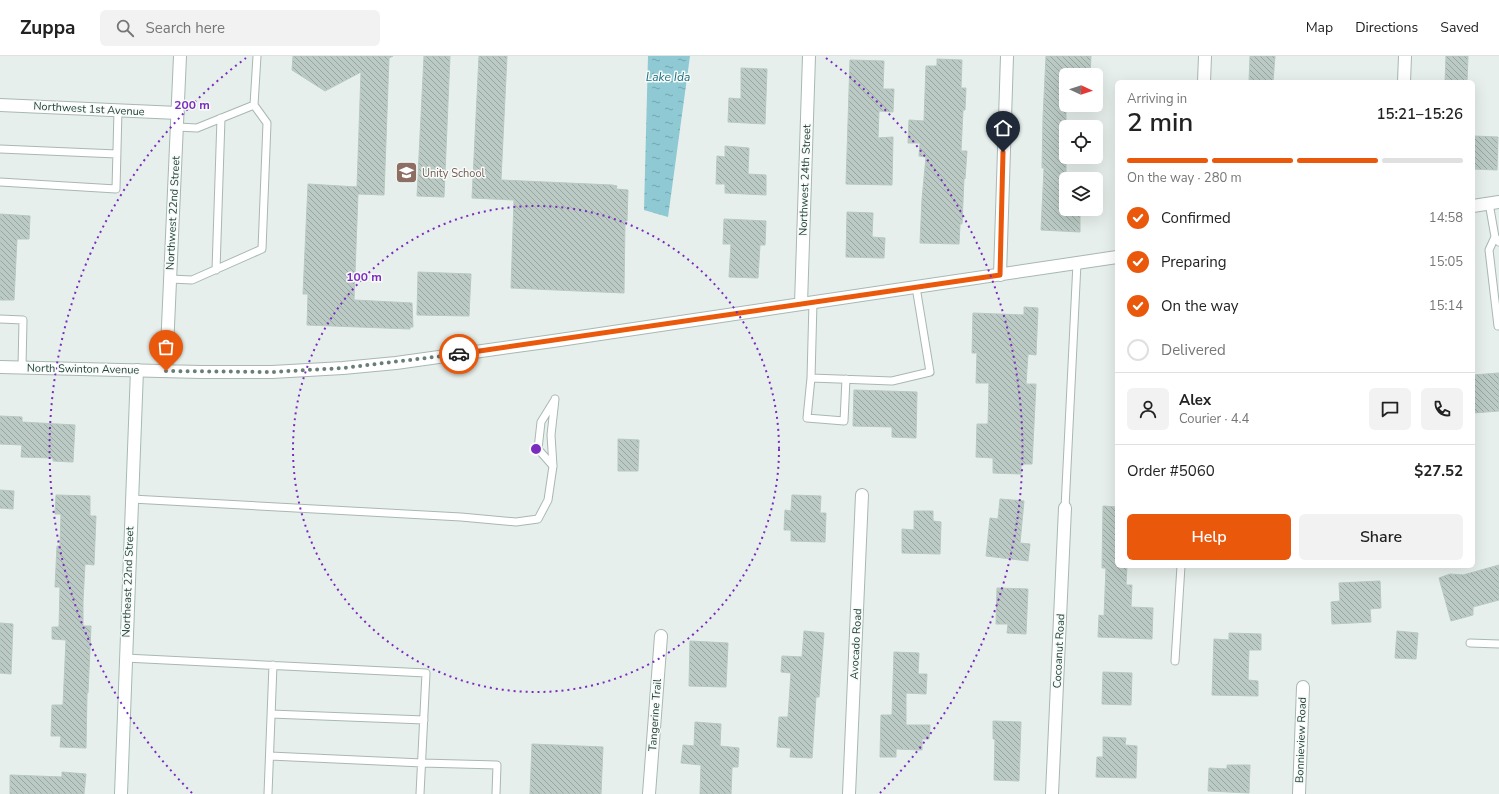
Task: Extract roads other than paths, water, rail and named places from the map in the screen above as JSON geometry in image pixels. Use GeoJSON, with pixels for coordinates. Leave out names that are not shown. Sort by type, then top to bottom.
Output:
{"type":"FeatureCollection","features":[{"type":"Feature","properties":{"kind":"street","name":"Northwest 22nd Street"},"geometry":{"type":"LineString","coordinates":[[166,371],[180,56]]}},
{"type":"Feature","properties":{"kind":"street","name":"Northwest 24th Street"},"geometry":{"type":"LineString","coordinates":[[801,304],[809,56]]}},
{"type":"Feature","properties":{"kind":"street"},"geometry":{"type":"LineString","coordinates":[[1000,275],[1007,56]]}},
{"type":"Feature","properties":{"kind":"street"},"geometry":{"type":"LineString","coordinates":[[1204,80],[1205,56]]}},
{"type":"Feature","properties":{"kind":"street"},"geometry":{"type":"LineString","coordinates":[[1404,80],[1405,56]]}},
{"type":"Feature","properties":{"kind":"street","name":"Northwest 1st Avenue"},"geometry":{"type":"LineString","coordinates":[[0,105],[178,113]]}},
{"type":"Feature","properties":{"kind":"street"},"geometry":{"type":"LineString","coordinates":[[1475,206],[1494,203]]}},
{"type":"Feature","properties":{"kind":"street","name":"North Swinton Avenue"},"geometry":{"type":"LineString","coordinates":[[0,367],[272,372],[366,366],[553,341],[1115,258]]}},
{"type":"Feature","properties":{"kind":"street","name":"Northeast 22nd Street"},"geometry":{"type":"LineString","coordinates":[[120,794],[137,370]]}},
{"type":"Feature","properties":{"kind":"street","name":"Avocado Road"},"geometry":{"type":"LineString","coordinates":[[849,794],[862,495]]}},
{"type":"Feature","properties":{"kind":"street","name":"Cocoanut Road"},"geometry":{"type":"LineString","coordinates":[[1052,794],[1065,508]]}},
{"type":"Feature","properties":{"kind":"street","name":"Tangerine Trail"},"geometry":{"type":"LineString","coordinates":[[649,794],[661,636]]}},
{"type":"Feature","properties":{"kind":"street","name":"Bonnieview Road"},"geometry":{"type":"LineString","coordinates":[[1299,794],[1303,687]]}},
{"type":"Feature","properties":{"kind":"lane"},"geometry":{"type":"LineString","coordinates":[[170,279],[192,280],[262,249],[267,123],[254,105],[257,56]]}},
{"type":"Feature","properties":{"kind":"lane"},"geometry":{"type":"LineString","coordinates":[[177,127],[197,128],[254,105]]}},
{"type":"Feature","properties":{"kind":"lane"},"geometry":{"type":"LineString","coordinates":[[0,182],[116,189],[118,110]]}},
{"type":"Feature","properties":{"kind":"lane"},"geometry":{"type":"LineString","coordinates":[[216,270],[220,118]]}},
{"type":"Feature","properties":{"kind":"lane"},"geometry":{"type":"LineString","coordinates":[[0,149],[117,154]]}},
{"type":"Feature","properties":{"kind":"lane"},"geometry":{"type":"LineString","coordinates":[[1494,203],[1497,240],[1489,250],[1498,326]]}},
{"type":"Feature","properties":{"kind":"lane"},"geometry":{"type":"LineString","coordinates":[[1065,508],[1077,263]]}},
{"type":"Feature","properties":{"kind":"lane"},"geometry":{"type":"LineString","coordinates":[[811,378],[892,381],[930,372],[916,287]]}},
{"type":"Feature","properties":{"kind":"lane"},"geometry":{"type":"LineString","coordinates":[[813,302],[811,378],[807,418],[844,421],[846,379]]}},
{"type":"Feature","properties":{"kind":"lane"},"geometry":{"type":"LineString","coordinates":[[0,319],[23,320],[22,367]]}},
{"type":"Feature","properties":{"kind":"lane"},"geometry":{"type":"LineString","coordinates":[[132,498],[453,516],[516,522],[538,519],[548,500],[553,466],[551,434],[555,399],[541,422],[538,449],[553,466]]}},
{"type":"Feature","properties":{"kind":"lane"},"geometry":{"type":"LineString","coordinates":[[1175,661],[1181,568]]}},
{"type":"Feature","properties":{"kind":"lane"},"geometry":{"type":"LineString","coordinates":[[1470,643],[1499,644]]}},
{"type":"Feature","properties":{"kind":"lane"},"geometry":{"type":"LineString","coordinates":[[125,658],[426,673],[420,794]]}},
{"type":"Feature","properties":{"kind":"lane"},"geometry":{"type":"LineString","coordinates":[[268,794],[273,665]]}},
{"type":"Feature","properties":{"kind":"lane"},"geometry":{"type":"LineString","coordinates":[[271,714],[424,720]]}},
{"type":"Feature","properties":{"kind":"lane"},"geometry":{"type":"LineString","coordinates":[[270,756],[422,764],[497,765],[496,794]]}},
{"type":"Feature","properties":{"kind":"water","name":"Lake Ida"},"geometry":{"type":"Polygon","coordinates":[[[648,56],[690,56],[668,217],[644,210],[648,56]]]}},
{"type":"Feature","properties":{"kind":"place","name":"Unity School"},"geometry":{"type":"Point","coordinates":[406,173]}}]}
